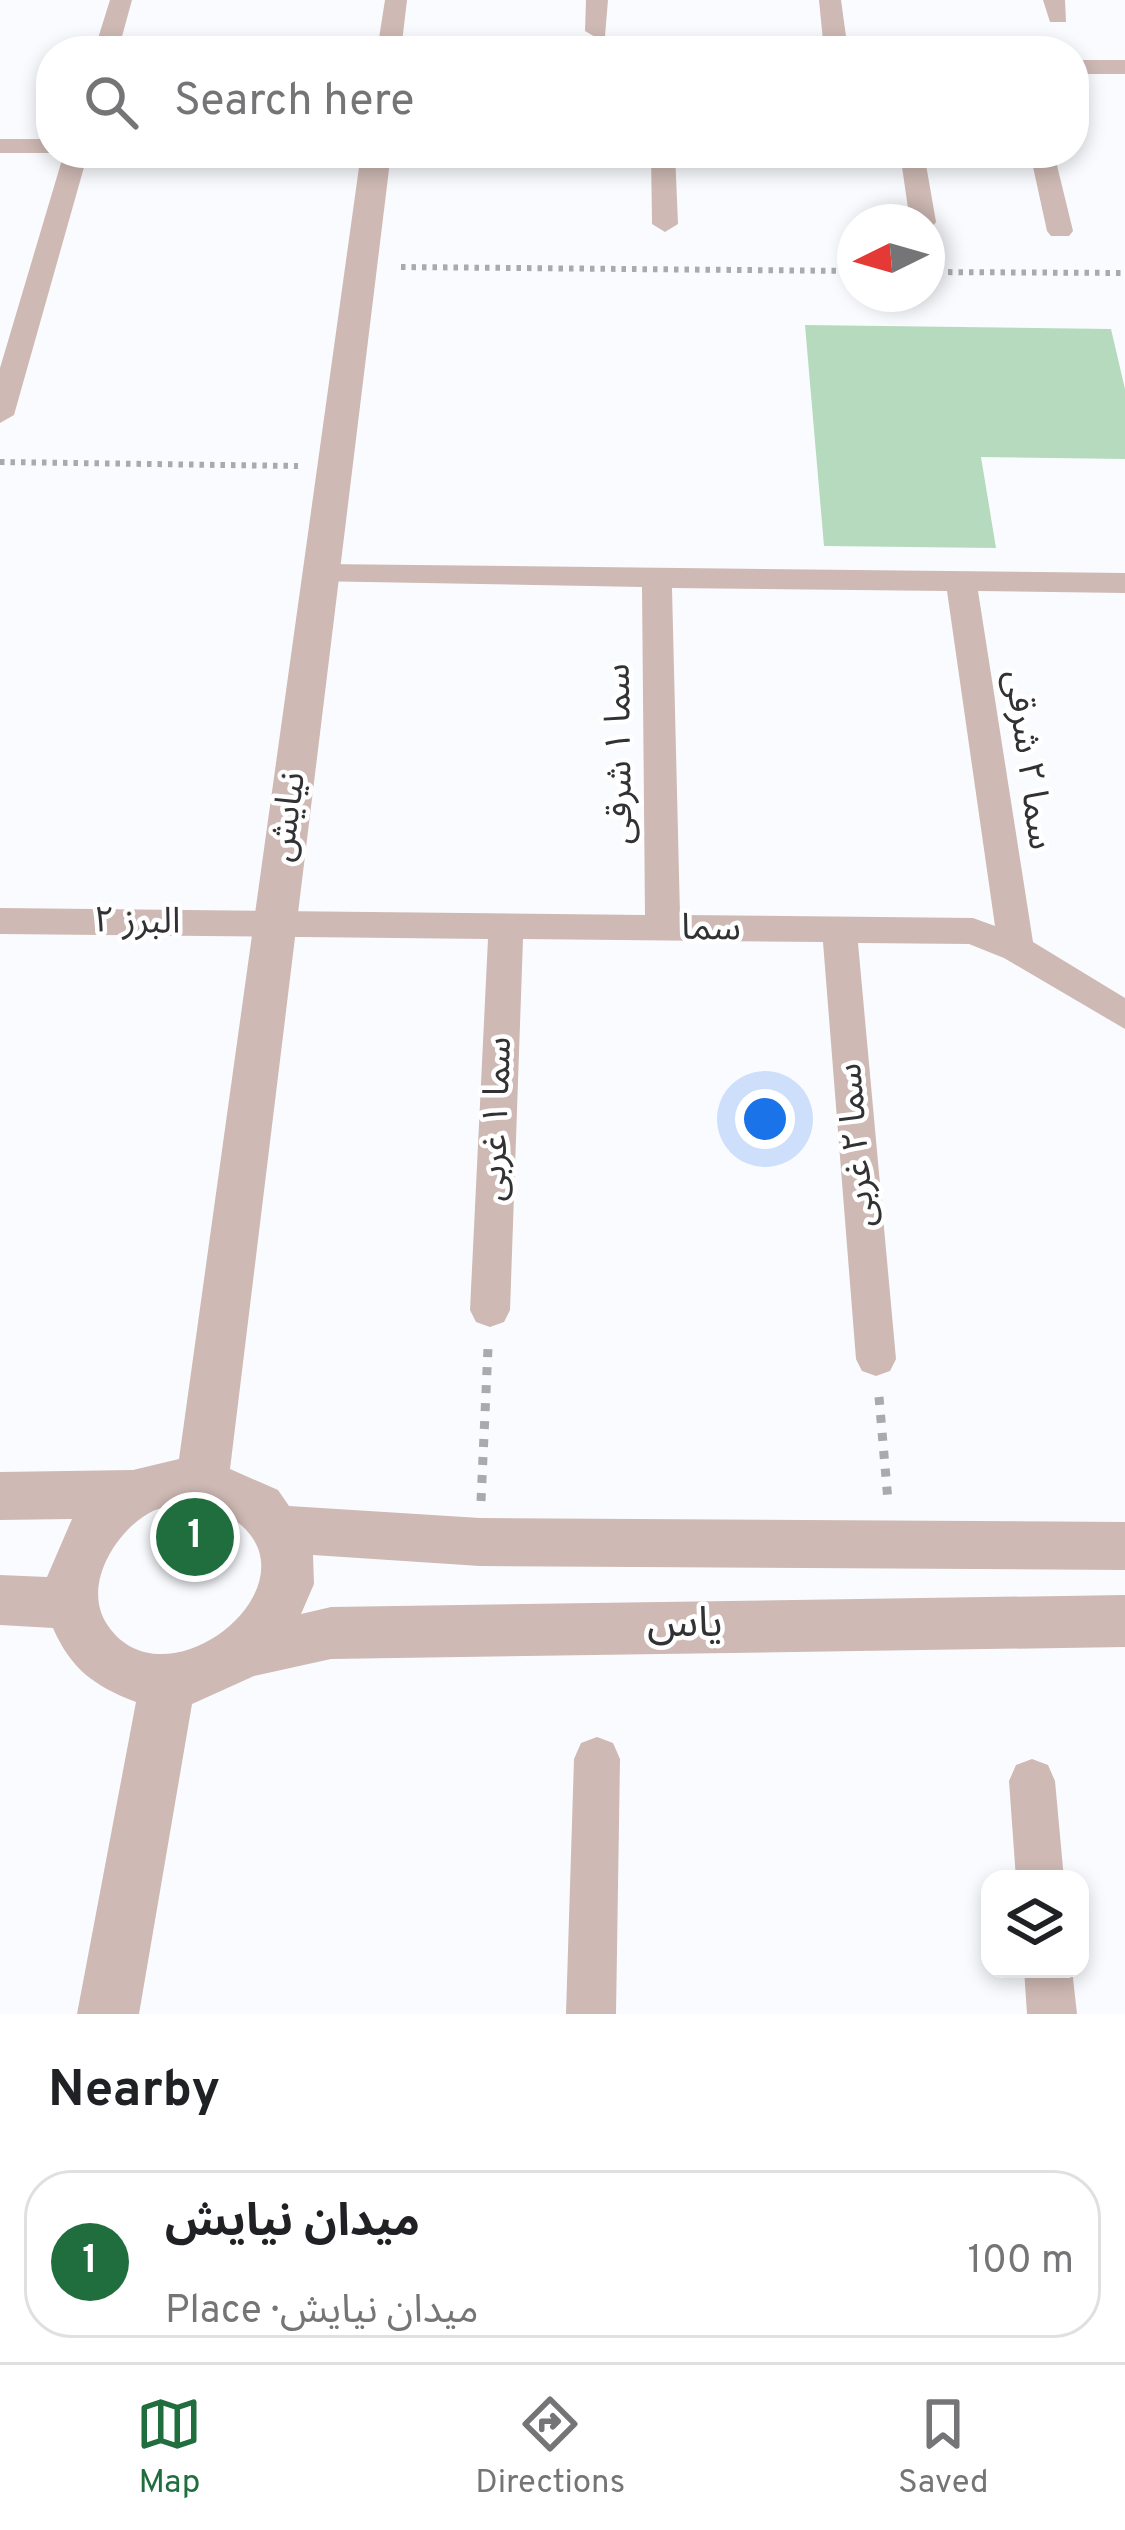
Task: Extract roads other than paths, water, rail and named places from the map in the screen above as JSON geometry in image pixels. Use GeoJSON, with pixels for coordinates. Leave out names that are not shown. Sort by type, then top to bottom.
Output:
{"type":"FeatureCollection","features":[{"type":"Feature","properties":{"kind":"street"},"geometry":{"type":"LineString","coordinates":[[110,36],[121,0]]}},
{"type":"Feature","properties":{"kind":"street"},"geometry":{"type":"LineString","coordinates":[[391,36],[396,0]]}},
{"type":"Feature","properties":{"kind":"street"},"geometry":{"type":"LineString","coordinates":[[597,31],[598,0]]}},
{"type":"Feature","properties":{"kind":"street"},"geometry":{"type":"LineString","coordinates":[[830,0],[834,36]]}},
{"type":"Feature","properties":{"kind":"street"},"geometry":{"type":"LineString","coordinates":[[1089,67],[1125,67]]}},
{"type":"Feature","properties":{"kind":"street"},"geometry":{"type":"LineString","coordinates":[[0,146],[36,146]]}},
{"type":"Feature","properties":{"kind":"street"},"geometry":{"type":"LineString","coordinates":[[0,415],[72,168]]}},
{"type":"Feature","properties":{"kind":"street","name":"نیایش"},"geometry":{"type":"LineString","coordinates":[[202,1481],[374,168]]}},
{"type":"Feature","properties":{"kind":"street"},"geometry":{"type":"LineString","coordinates":[[663,168],[665,224]]}},
{"type":"Feature","properties":{"kind":"street"},"geometry":{"type":"LineString","coordinates":[[915,168],[920,204]]}},
{"type":"Feature","properties":{"kind":"street"},"geometry":{"type":"LineString","coordinates":[[1046,168],[1060,230]]}},
{"type":"Feature","properties":{"kind":"street"},"geometry":{"type":"LineString","coordinates":[[321,574],[1125,583]]}},
{"type":"Feature","properties":{"kind":"street","name":"سما ۱ شرقی"},"geometry":{"type":"LineString","coordinates":[[657,578],[663,929]]}},
{"type":"Feature","properties":{"kind":"street","name":"سما ۲ شرقی"},"geometry":{"type":"LineString","coordinates":[[961,581],[1016,950]]}},
{"type":"Feature","properties":{"kind":"street","name":"البرز ۲"},"geometry":{"type":"LineString","coordinates":[[0,921],[274,924]]}},
{"type":"Feature","properties":{"kind":"street","name":"سما"},"geometry":{"type":"LineString","coordinates":[[274,924],[973,931],[1016,950],[1125,1015]]}},
{"type":"Feature","properties":{"kind":"street","name":"سما ۱ غربی"},"geometry":{"type":"LineString","coordinates":[[490,1310],[506,927]]}},
{"type":"Feature","properties":{"kind":"street","name":"سما ۲ غربی"},"geometry":{"type":"LineString","coordinates":[[840,932],[876,1359]]}},
{"type":"Feature","properties":{"kind":"street"},"geometry":{"type":"LineString","coordinates":[[0,1496],[134,1494],[168,1483],[202,1481],[233,1489],[260,1505],[279,1529],[288,1564],[283,1600],[269,1628],[247,1652],[210,1672],[168,1680],[133,1674],[103,1658],[82,1633],[71,1604],[73,1571],[85,1540],[106,1514],[134,1494]]}},
{"type":"Feature","properties":{"kind":"street"},"geometry":{"type":"LineString","coordinates":[[279,1529],[480,1542],[1125,1546]]}},
{"type":"Feature","properties":{"kind":"street"},"geometry":{"type":"LineString","coordinates":[[0,1600],[71,1604]]}},
{"type":"Feature","properties":{"kind":"street","name":"یاس"},"geometry":{"type":"LineString","coordinates":[[247,1652],[331,1633],[1125,1622]]}},
{"type":"Feature","properties":{"kind":"street"},"geometry":{"type":"LineString","coordinates":[[108,2014],[168,1680]]}},
{"type":"Feature","properties":{"kind":"street"},"geometry":{"type":"LineString","coordinates":[[591,2014],[597,1759]]}},
{"type":"Feature","properties":{"kind":"street"},"geometry":{"type":"LineString","coordinates":[[1032,1781],[1039,1870]]}},
{"type":"Feature","properties":{"kind":"street"},"geometry":{"type":"LineString","coordinates":[[1049,1978],[1052,2014]]}},
{"type":"Feature","properties":{"kind":"place","name":"میدان نیایش"},"geometry":{"type":"Point","coordinates":[195,1537]}}]}
